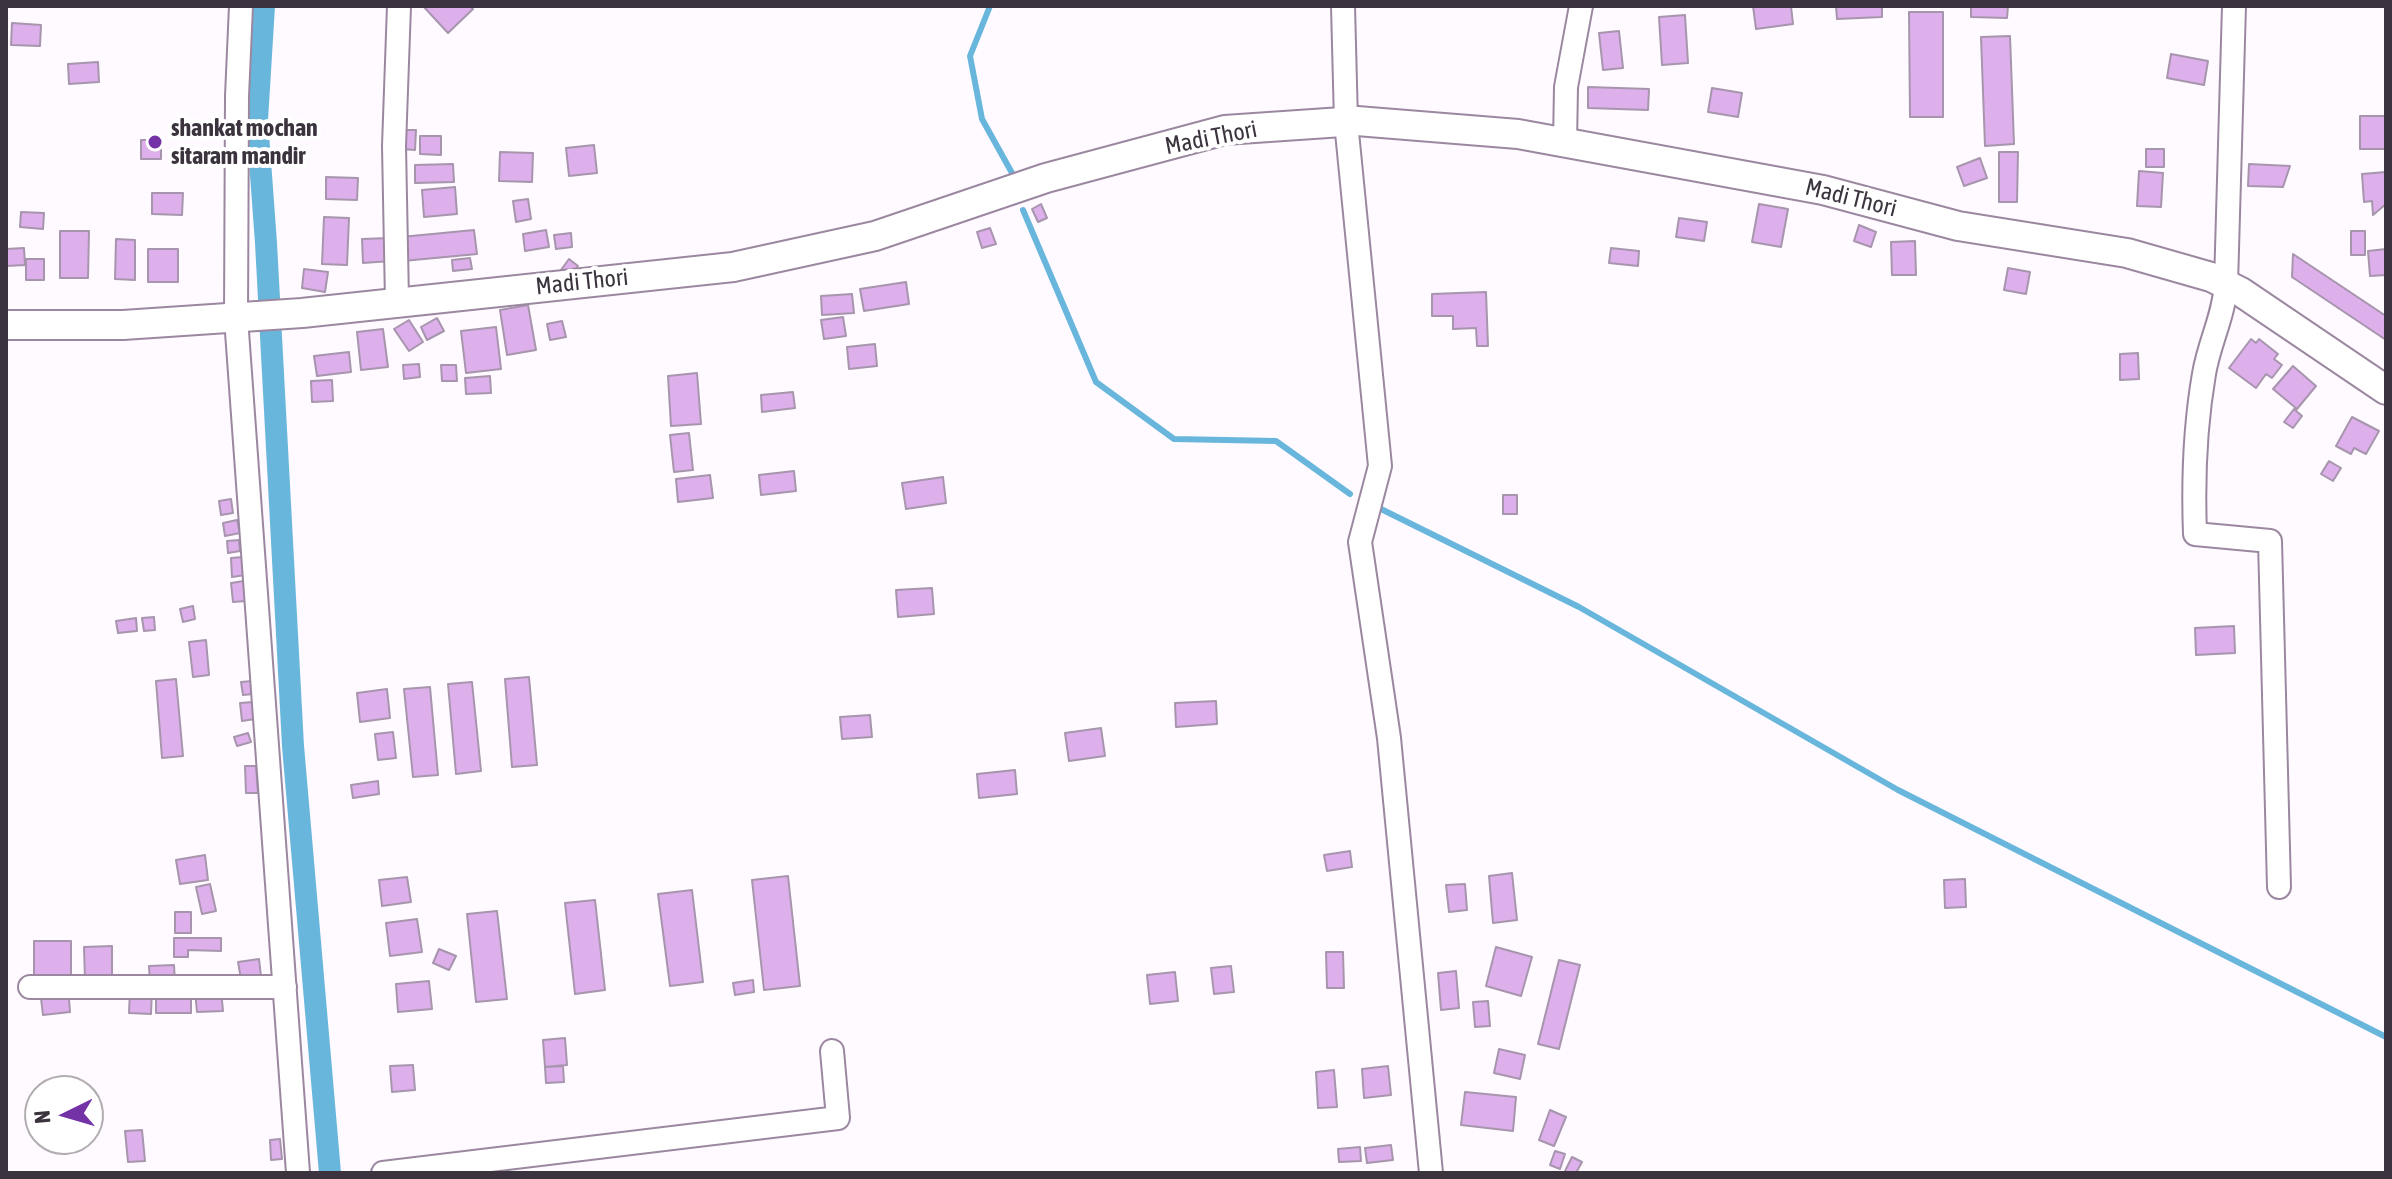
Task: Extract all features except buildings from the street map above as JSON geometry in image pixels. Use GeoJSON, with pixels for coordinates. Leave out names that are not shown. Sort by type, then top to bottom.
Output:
{"type":"FeatureCollection","features":[{"type":"Feature","properties":{"kind":"main road","name":"Madi Thori"},"geometry":{"type":"LineString","coordinates":[[6,325],[123,325],[294,314],[733,267],[875,236],[1046,178],[1225,130],[1346,122],[1518,134],[1823,190],[1958,226],[2127,253],[2226,284],[2386,390]]}},
{"type":"Feature","properties":{"kind":"street"},"geometry":{"type":"LineString","coordinates":[[241,6],[237,96],[245,317],[298,1173]]}},
{"type":"Feature","properties":{"kind":"street"},"geometry":{"type":"LineString","coordinates":[[397,301],[394,146],[399,6]]}},
{"type":"Feature","properties":{"kind":"street"},"geometry":{"type":"LineString","coordinates":[[1343,6],[1346,122],[1380,466],[1360,542],[1389,738],[1431,1173]]}},
{"type":"Feature","properties":{"kind":"street"},"geometry":{"type":"LineString","coordinates":[[1565,143],[1566,87],[1581,6]]}},
{"type":"Feature","properties":{"kind":"street"},"geometry":{"type":"LineString","coordinates":[[2234,6],[2225,307],[2204,370],[2199,415],[2195,534],[2270,541],[2279,887]]}},
{"type":"Feature","properties":{"kind":"street"},"geometry":{"type":"LineString","coordinates":[[30,987],[285,987]]}},
{"type":"Feature","properties":{"kind":"street"},"geometry":{"type":"LineString","coordinates":[[383,1173],[838,1118],[832,1051]]}},
{"type":"Feature","properties":{"kind":"waterway"},"geometry":{"type":"LineString","coordinates":[[264,6],[257,120],[293,746],[330,1173]]}},
{"type":"Feature","properties":{"kind":"waterway"},"geometry":{"type":"LineString","coordinates":[[990,6],[970,56],[982,119],[1012,173]]}},
{"type":"Feature","properties":{"kind":"waterway"},"geometry":{"type":"LineString","coordinates":[[1023,210],[1096,382],[1174,439],[1276,441],[1350,494]]}},
{"type":"Feature","properties":{"kind":"waterway"},"geometry":{"type":"LineString","coordinates":[[1381,509],[1579,607],[1898,790],[2386,1037]]}},
{"type":"Feature","properties":{"kind":"place","name":"shankat mochan sitaram mandir"},"geometry":{"type":"Point","coordinates":[155,142]}}]}
